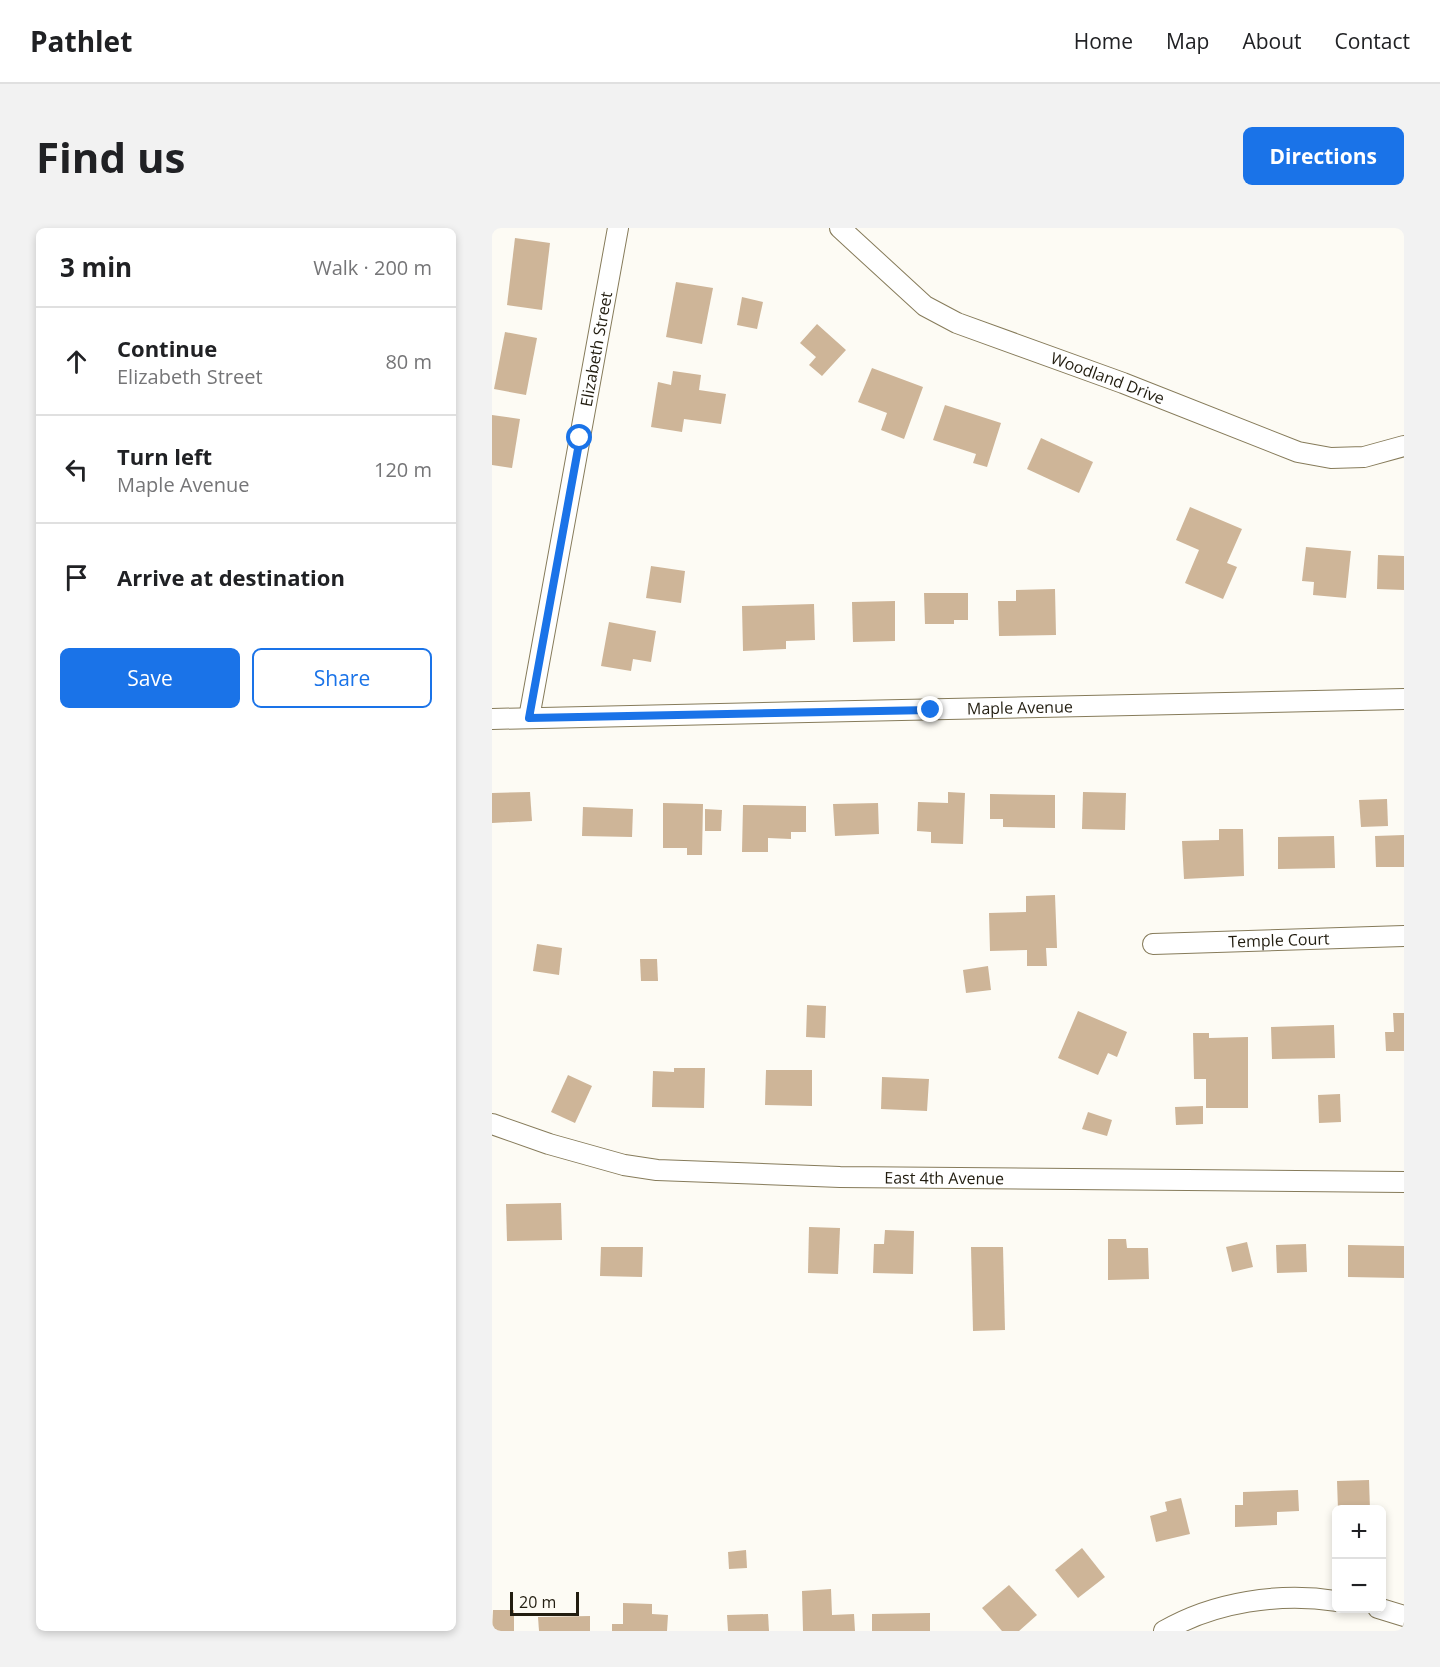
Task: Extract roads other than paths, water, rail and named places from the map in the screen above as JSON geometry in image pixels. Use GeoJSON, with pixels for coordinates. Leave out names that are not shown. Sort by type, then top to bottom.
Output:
{"type":"FeatureCollection","features":[{"type":"Feature","properties":{"kind":"street","name":"Elizabeth Street"},"geometry":{"type":"LineString","coordinates":[[529,718],[618,228]]}},
{"type":"Feature","properties":{"kind":"street","name":"Woodland Drive"},"geometry":{"type":"LineString","coordinates":[[840,228],[925,306],[957,323],[1123,383],[1298,452],[1331,459],[1364,457],[1404,446]]}},
{"type":"Feature","properties":{"kind":"street","name":"Maple Avenue"},"geometry":{"type":"LineString","coordinates":[[492,718],[1404,699]]}},
{"type":"Feature","properties":{"kind":"street","name":"Temple Court"},"geometry":{"type":"LineString","coordinates":[[1153,944],[1404,936]]}},
{"type":"Feature","properties":{"kind":"street","name":"East 4th Avenue"},"geometry":{"type":"LineString","coordinates":[[492,1124],[570,1150],[624,1165],[657,1170],[840,1177],[1404,1182]]}},
{"type":"Feature","properties":{"kind":"street"},"geometry":{"type":"LineString","coordinates":[[1164,1631],[1185,1619],[1257,1601],[1293,1599],[1332,1601]]}},
{"type":"Feature","properties":{"kind":"street"},"geometry":{"type":"LineString","coordinates":[[1386,1611],[1404,1617]]}}]}
